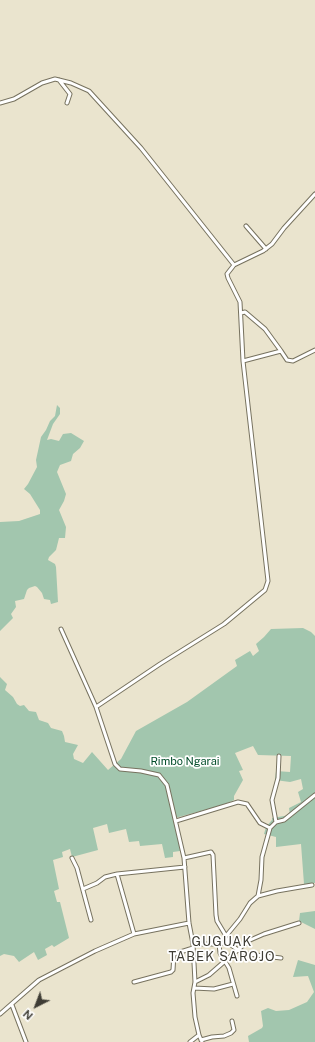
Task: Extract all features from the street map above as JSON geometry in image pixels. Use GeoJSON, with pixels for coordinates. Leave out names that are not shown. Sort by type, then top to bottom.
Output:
{"type":"FeatureCollection","features":[{"type":"Feature","properties":{"kind":"street"},"geometry":{"type":"LineString","coordinates":[[0,103],[14,99],[42,83],[55,79],[71,83],[89,91],[141,148],[234,265]]}},
{"type":"Feature","properties":{"kind":"street"},"geometry":{"type":"LineString","coordinates":[[58,80],[70,94],[67,103]]}},
{"type":"Feature","properties":{"kind":"street"},"geometry":{"type":"LineString","coordinates":[[96,707],[160,664],[224,624],[265,590],[268,581],[243,361],[240,302],[227,274],[234,265],[266,249],[272,244],[284,228],[315,194]]}},
{"type":"Feature","properties":{"kind":"street"},"geometry":{"type":"LineString","coordinates":[[246,226],[266,249]]}},
{"type":"Feature","properties":{"kind":"street"},"geometry":{"type":"LineString","coordinates":[[241,313],[245,312],[265,329],[287,360],[293,361],[315,350]]}},
{"type":"Feature","properties":{"kind":"street"},"geometry":{"type":"LineString","coordinates":[[243,361],[281,351]]}},
{"type":"Feature","properties":{"kind":"street"},"geometry":{"type":"LineString","coordinates":[[61,629],[96,707],[115,764],[120,769],[160,775],[167,785],[184,858],[189,923],[193,946],[195,1017],[201,1041],[231,1033],[234,1030],[232,1020]]}},
{"type":"Feature","properties":{"kind":"street"},"geometry":{"type":"LineString","coordinates":[[276,822],[272,797],[278,778],[279,756]]}},
{"type":"Feature","properties":{"kind":"street"},"geometry":{"type":"LineString","coordinates":[[258,896],[261,880],[262,857],[270,828],[276,822],[284,820],[315,795]]}},
{"type":"Feature","properties":{"kind":"street"},"geometry":{"type":"LineString","coordinates":[[176,821],[238,802],[247,804],[260,823],[270,828]]}},
{"type":"Feature","properties":{"kind":"street"},"geometry":{"type":"LineString","coordinates":[[184,858],[210,852],[213,855],[216,915],[217,921],[226,936],[227,942],[238,950],[248,954],[281,958]]}},
{"type":"Feature","properties":{"kind":"street"},"geometry":{"type":"LineString","coordinates":[[72,858],[77,868],[91,920]]}},
{"type":"Feature","properties":{"kind":"street"},"geometry":{"type":"LineString","coordinates":[[83,889],[117,874],[184,867]]}},
{"type":"Feature","properties":{"kind":"street"},"geometry":{"type":"LineString","coordinates":[[117,874],[134,934]]}},
{"type":"Feature","properties":{"kind":"street"},"geometry":{"type":"LineString","coordinates":[[226,936],[250,904],[258,896],[276,891],[312,885]]}},
{"type":"Feature","properties":{"kind":"street"},"geometry":{"type":"LineString","coordinates":[[0,1014],[39,980],[95,951],[134,934],[189,923]]}},
{"type":"Feature","properties":{"kind":"street"},"geometry":{"type":"LineString","coordinates":[[194,982],[209,975],[248,941],[264,934],[299,923]]}},
{"type":"Feature","properties":{"kind":"street"},"geometry":{"type":"LineString","coordinates":[[134,982],[171,972],[173,970],[174,954],[193,946],[227,942]]}},
{"type":"Feature","properties":{"kind":"street"},"geometry":{"type":"LineString","coordinates":[[219,944],[220,953],[229,968],[237,996]]}},
{"type":"Feature","properties":{"kind":"street"},"geometry":{"type":"LineString","coordinates":[[194,988],[214,989],[233,984]]}},
{"type":"Feature","properties":{"kind":"street"},"geometry":{"type":"LineString","coordinates":[[12,1005],[26,1042]]}},
{"type":"Feature","properties":{"kind":"street"},"geometry":{"type":"LineString","coordinates":[[190,1042],[199,1035]]}},
{"type":"Feature","properties":{"kind":"green space"},"geometry":{"type":"Polygon","coordinates":[[[57,405],[60,408],[60,414],[53,424],[47,440],[51,439],[59,441],[63,434],[71,433],[84,441],[80,448],[73,454],[71,461],[60,465],[57,472],[66,494],[59,510],[66,527],[65,538],[59,538],[56,550],[48,560],[55,564],[56,567],[58,602],[51,604],[50,600],[44,599],[42,593],[37,587],[35,586],[29,588],[24,599],[15,601],[16,607],[11,614],[13,618],[0,631],[0,522],[19,521],[40,514],[40,510],[30,494],[24,489],[37,467],[36,460],[41,437],[50,421],[55,416],[57,405]]]}},
{"type":"Feature","properties":{"kind":"green space","name":"Rimbo Ngarai"},"geometry":{"type":"Polygon","coordinates":[[[303,628],[315,636],[315,883],[304,884],[301,844],[276,847],[276,837],[264,834],[266,827],[272,818],[290,815],[289,808],[301,802],[298,792],[303,789],[301,779],[290,782],[275,780],[276,771],[290,772],[291,756],[258,755],[253,746],[235,753],[243,770],[239,771],[243,780],[234,796],[234,800],[223,805],[175,818],[180,851],[173,852],[173,857],[165,858],[162,844],[140,846],[139,841],[129,842],[126,829],[109,833],[107,824],[93,828],[98,850],[72,857],[70,849],[62,852],[63,857],[53,860],[59,889],[54,891],[57,902],[60,902],[69,938],[54,947],[52,945],[45,949],[47,955],[38,960],[34,952],[19,962],[14,956],[4,954],[0,956],[0,677],[7,684],[5,690],[13,697],[17,704],[20,706],[24,705],[29,711],[36,712],[39,720],[48,723],[51,728],[62,731],[65,742],[78,745],[73,754],[74,759],[83,763],[92,752],[108,770],[121,759],[136,731],[187,702],[237,666],[235,660],[250,651],[253,656],[259,651],[256,644],[271,629],[303,628]]]}},
{"type":"Feature","properties":{"kind":"green space"},"geometry":{"type":"Polygon","coordinates":[[[315,911],[315,929],[299,921],[300,913],[315,911]]]}},
{"type":"Feature","properties":{"kind":"green space"},"geometry":{"type":"Polygon","coordinates":[[[298,960],[315,965],[315,1042],[249,1042],[248,1036],[263,1026],[261,1011],[268,1008],[276,1011],[289,1010],[307,1002],[314,992],[308,976],[293,977],[298,960]]]}},
{"type":"Feature","properties":{"kind":"district","name":"GUGUAK TABEK SAROJO"},"geometry":{"type":"Point","coordinates":[222,950]}}]}
